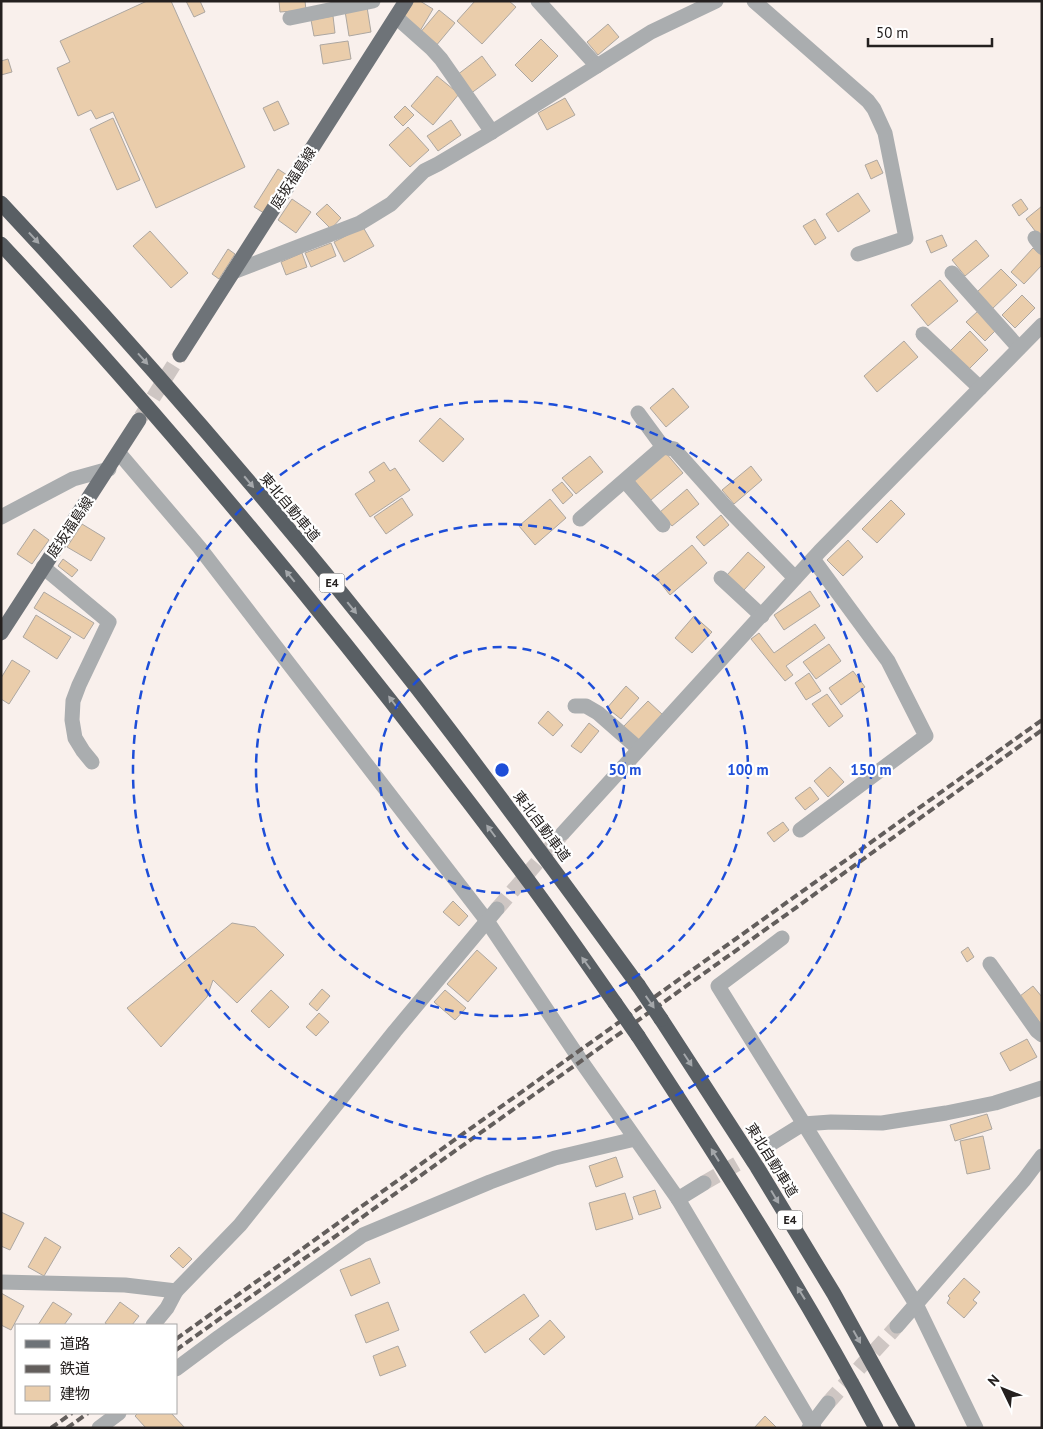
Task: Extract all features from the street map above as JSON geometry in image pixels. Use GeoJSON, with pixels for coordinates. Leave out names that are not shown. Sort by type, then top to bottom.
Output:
{"type":"FeatureCollection","features":[{"type":"Feature","properties":{"kind":"highway","name":"東北自動車道"},"geometry":{"type":"LineString","coordinates":[[1,202],[177,398],[288,529],[410,679],[531,838],[662,1019],[758,1167],[834,1294],[908,1428]]}},
{"type":"Feature","properties":{"kind":"highway","name":"E4"},"geometry":{"type":"LineString","coordinates":[[1,244],[160,422],[264,545],[387,695],[511,857],[638,1036],[691,1117],[801,1293],[876,1428]]}},
{"type":"Feature","properties":{"kind":"main road","name":"庭坂福島線"},"geometry":{"type":"LineString","coordinates":[[180,355],[404,2]]}},
{"type":"Feature","properties":{"kind":"main road","name":"庭坂福島線"},"geometry":{"type":"LineString","coordinates":[[1,633],[139,420]]}},
{"type":"Feature","properties":{"kind":"street"},"geometry":{"type":"LineString","coordinates":[[290,18],[373,1]]}},
{"type":"Feature","properties":{"kind":"street"},"geometry":{"type":"LineString","coordinates":[[538,1],[597,66]]}},
{"type":"Feature","properties":{"kind":"street"},"geometry":{"type":"LineString","coordinates":[[233,272],[360,222],[391,204],[424,170],[438,164],[492,132],[651,32],[716,1]]}},
{"type":"Feature","properties":{"kind":"street"},"geometry":{"type":"LineString","coordinates":[[754,1],[868,101],[874,108],[885,133],[906,238],[858,254]]}},
{"type":"Feature","properties":{"kind":"street"},"geometry":{"type":"LineString","coordinates":[[396,17],[441,59],[492,132]]}},
{"type":"Feature","properties":{"kind":"street"},"geometry":{"type":"LineString","coordinates":[[952,273],[1019,348]]}},
{"type":"Feature","properties":{"kind":"street"},"geometry":{"type":"LineString","coordinates":[[563,833],[795,578],[1042,325]]}},
{"type":"Feature","properties":{"kind":"street"},"geometry":{"type":"LineString","coordinates":[[923,334],[980,388]]}},
{"type":"Feature","properties":{"kind":"street"},"geometry":{"type":"LineString","coordinates":[[638,413],[664,447],[674,449],[795,578]]}},
{"type":"Feature","properties":{"kind":"street"},"geometry":{"type":"LineString","coordinates":[[580,519],[664,447]]}},
{"type":"Feature","properties":{"kind":"street"},"geometry":{"type":"LineString","coordinates":[[119,453],[199,547],[492,915],[636,1139],[678,1199],[812,1427],[828,1403]]}},
{"type":"Feature","properties":{"kind":"street"},"geometry":{"type":"LineString","coordinates":[[1,517],[73,479],[109,469]]}},
{"type":"Feature","properties":{"kind":"street"},"geometry":{"type":"LineString","coordinates":[[625,481],[662,525]]}},
{"type":"Feature","properties":{"kind":"street"},"geometry":{"type":"LineString","coordinates":[[800,830],[926,736],[888,661],[813,559]]}},
{"type":"Feature","properties":{"kind":"street"},"geometry":{"type":"LineString","coordinates":[[44,567],[109,622],[73,701],[72,720],[75,738],[92,762]]}},
{"type":"Feature","properties":{"kind":"street"},"geometry":{"type":"LineString","coordinates":[[721,578],[762,616]]}},
{"type":"Feature","properties":{"kind":"street"},"geometry":{"type":"LineString","coordinates":[[575,706],[586,706],[598,712],[640,749]]}},
{"type":"Feature","properties":{"kind":"street"},"geometry":{"type":"LineString","coordinates":[[154,1324],[167,1308],[176,1290],[240,1225],[395,1031],[492,915]]}},
{"type":"Feature","properties":{"kind":"street"},"geometry":{"type":"LineString","coordinates":[[782,938],[718,986],[916,1304],[976,1428]]}},
{"type":"Feature","properties":{"kind":"street"},"geometry":{"type":"LineString","coordinates":[[990,964],[1042,1036]]}},
{"type":"Feature","properties":{"kind":"street"},"geometry":{"type":"LineString","coordinates":[[766,1148],[803,1124],[831,1122],[882,1123],[995,1103],[1042,1088]]}},
{"type":"Feature","properties":{"kind":"street"},"geometry":{"type":"LineString","coordinates":[[178,1368],[363,1235],[490,1182],[556,1158],[636,1139]]}},
{"type":"Feature","properties":{"kind":"street"},"geometry":{"type":"LineString","coordinates":[[897,1326],[1024,1180],[1042,1156]]}},
{"type":"Feature","properties":{"kind":"street"},"geometry":{"type":"LineString","coordinates":[[678,1199],[704,1183]]}},
{"type":"Feature","properties":{"kind":"street"},"geometry":{"type":"LineString","coordinates":[[1,1282],[125,1285],[176,1290]]}},
{"type":"Feature","properties":{"kind":"street"},"geometry":{"type":"LineString","coordinates":[[99,1428],[118,1414]]}},
{"type":"Feature","properties":{"kind":"building"},"geometry":{"type":"Polygon","coordinates":[[[147,1],[171,1],[245,167],[156,208],[113,112],[96,119],[91,110],[78,116],[57,68],[70,62],[60,41],[147,1]]]}},
{"type":"Feature","properties":{"kind":"building"},"geometry":{"type":"Polygon","coordinates":[[[186,1],[200,1],[205,12],[194,17],[186,1]]]}},
{"type":"Feature","properties":{"kind":"building"},"geometry":{"type":"Polygon","coordinates":[[[279,1],[305,1],[306,10],[280,12],[279,1]]]}},
{"type":"Feature","properties":{"kind":"building"},"geometry":{"type":"Polygon","coordinates":[[[414,1],[420,1],[433,9],[420,31],[402,20],[414,1]]]}},
{"type":"Feature","properties":{"kind":"building"},"geometry":{"type":"Polygon","coordinates":[[[475,1],[509,1],[516,7],[482,44],[457,21],[475,1]]]}},
{"type":"Feature","properties":{"kind":"building"},"geometry":{"type":"Polygon","coordinates":[[[367,7],[371,32],[349,36],[345,11],[367,7]]]}},
{"type":"Feature","properties":{"kind":"building"},"geometry":{"type":"Polygon","coordinates":[[[439,10],[455,23],[435,47],[419,34],[439,10]]]}},
{"type":"Feature","properties":{"kind":"building"},"geometry":{"type":"Polygon","coordinates":[[[333,16],[335,33],[314,36],[311,20],[333,16]]]}},
{"type":"Feature","properties":{"kind":"building"},"geometry":{"type":"Polygon","coordinates":[[[608,24],[619,37],[598,55],[587,42],[608,24]]]}},
{"type":"Feature","properties":{"kind":"building"},"geometry":{"type":"Polygon","coordinates":[[[541,39],[558,56],[532,82],[515,65],[541,39]]]}},
{"type":"Feature","properties":{"kind":"building"},"geometry":{"type":"Polygon","coordinates":[[[348,41],[351,59],[323,64],[320,45],[348,41]]]}},
{"type":"Feature","properties":{"kind":"building"},"geometry":{"type":"Polygon","coordinates":[[[482,56],[496,75],[470,94],[457,75],[482,56]]]}},
{"type":"Feature","properties":{"kind":"building"},"geometry":{"type":"Polygon","coordinates":[[[8,59],[12,72],[1,75],[1,61],[8,59]]]}},
{"type":"Feature","properties":{"kind":"building"},"geometry":{"type":"Polygon","coordinates":[[[437,76],[459,94],[433,125],[411,106],[437,76]]]}},
{"type":"Feature","properties":{"kind":"building"},"geometry":{"type":"Polygon","coordinates":[[[565,98],[575,115],[547,130],[538,113],[565,98]]]}},
{"type":"Feature","properties":{"kind":"building"},"geometry":{"type":"Polygon","coordinates":[[[278,101],[289,124],[274,131],[263,108],[278,101]]]}},
{"type":"Feature","properties":{"kind":"building"},"geometry":{"type":"Polygon","coordinates":[[[405,106],[414,115],[403,126],[394,117],[405,106]]]}},
{"type":"Feature","properties":{"kind":"building"},"geometry":{"type":"Polygon","coordinates":[[[113,118],[140,180],[117,190],[90,129],[113,118]]]}},
{"type":"Feature","properties":{"kind":"building"},"geometry":{"type":"Polygon","coordinates":[[[451,120],[461,135],[438,151],[427,136],[451,120]]]}},
{"type":"Feature","properties":{"kind":"building"},"geometry":{"type":"Polygon","coordinates":[[[408,127],[429,150],[410,167],[389,145],[408,127]]]}},
{"type":"Feature","properties":{"kind":"building"},"geometry":{"type":"Polygon","coordinates":[[[877,160],[883,173],[871,179],[865,165],[877,160]]]}},
{"type":"Feature","properties":{"kind":"building"},"geometry":{"type":"Polygon","coordinates":[[[278,169],[287,175],[264,213],[254,207],[278,169]]]}},
{"type":"Feature","properties":{"kind":"building"},"geometry":{"type":"Polygon","coordinates":[[[858,193],[870,211],[838,232],[826,214],[858,193]]]}},
{"type":"Feature","properties":{"kind":"building"},"geometry":{"type":"Polygon","coordinates":[[[292,199],[311,212],[296,233],[278,220],[292,199]]]}},
{"type":"Feature","properties":{"kind":"building"},"geometry":{"type":"Polygon","coordinates":[[[1021,199],[1028,209],[1019,216],[1012,205],[1021,199]]]}},
{"type":"Feature","properties":{"kind":"building"},"geometry":{"type":"Polygon","coordinates":[[[327,204],[341,218],[331,229],[316,214],[327,204]]]}},
{"type":"Feature","properties":{"kind":"building"},"geometry":{"type":"Polygon","coordinates":[[[1042,206],[1042,240],[1026,219],[1042,206]]]}},
{"type":"Feature","properties":{"kind":"building"},"geometry":{"type":"Polygon","coordinates":[[[815,219],[826,238],[815,245],[803,226],[815,219]]]}},
{"type":"Feature","properties":{"kind":"building"},"geometry":{"type":"Polygon","coordinates":[[[363,227],[374,246],[344,262],[334,242],[363,227]]]}},
{"type":"Feature","properties":{"kind":"building"},"geometry":{"type":"Polygon","coordinates":[[[150,231],[188,273],[171,288],[133,246],[150,231]]]}},
{"type":"Feature","properties":{"kind":"building"},"geometry":{"type":"Polygon","coordinates":[[[942,235],[947,246],[931,253],[926,241],[942,235]]]}},
{"type":"Feature","properties":{"kind":"building"},"geometry":{"type":"Polygon","coordinates":[[[976,240],[989,256],[965,276],[952,260],[976,240]]]}},
{"type":"Feature","properties":{"kind":"building"},"geometry":{"type":"Polygon","coordinates":[[[331,243],[336,256],[311,267],[305,253],[331,243]]]}},
{"type":"Feature","properties":{"kind":"building"},"geometry":{"type":"Polygon","coordinates":[[[1033,248],[1042,256],[1042,265],[1024,284],[1011,272],[1033,248]]]}},
{"type":"Feature","properties":{"kind":"building"},"geometry":{"type":"Polygon","coordinates":[[[228,249],[235,254],[219,279],[212,274],[228,249]]]}},
{"type":"Feature","properties":{"kind":"building"},"geometry":{"type":"Polygon","coordinates":[[[302,253],[307,267],[286,275],[281,262],[302,253]]]}},
{"type":"Feature","properties":{"kind":"building"},"geometry":{"type":"Polygon","coordinates":[[[1001,269],[1017,285],[991,310],[976,293],[1001,269]]]}},
{"type":"Feature","properties":{"kind":"building"},"geometry":{"type":"Polygon","coordinates":[[[940,280],[958,301],[928,326],[911,305],[940,280]]]}},
{"type":"Feature","properties":{"kind":"building"},"geometry":{"type":"Polygon","coordinates":[[[1022,295],[1035,308],[1015,328],[1002,315],[1022,295]]]}},
{"type":"Feature","properties":{"kind":"building"},"geometry":{"type":"Polygon","coordinates":[[[978,311],[996,330],[985,341],[966,322],[978,311]]]}},
{"type":"Feature","properties":{"kind":"building"},"geometry":{"type":"Polygon","coordinates":[[[970,331],[988,350],[968,370],[950,351],[970,331]]]}},
{"type":"Feature","properties":{"kind":"building"},"geometry":{"type":"Polygon","coordinates":[[[904,341],[918,357],[877,392],[864,376],[904,341]]]}},
{"type":"Feature","properties":{"kind":"building"},"geometry":{"type":"Polygon","coordinates":[[[673,388],[689,407],[666,427],[650,408],[673,388]]]}},
{"type":"Feature","properties":{"kind":"building"},"geometry":{"type":"Polygon","coordinates":[[[440,418],[464,439],[443,462],[419,441],[440,418]]]}},
{"type":"Feature","properties":{"kind":"building"},"geometry":{"type":"Polygon","coordinates":[[[665,452],[683,473],[651,500],[633,479],[665,452]]]}},
{"type":"Feature","properties":{"kind":"building"},"geometry":{"type":"Polygon","coordinates":[[[590,456],[603,472],[576,494],[562,478],[590,456]]]}},
{"type":"Feature","properties":{"kind":"building"},"geometry":{"type":"Polygon","coordinates":[[[384,462],[390,471],[395,468],[410,490],[370,517],[355,494],[375,481],[369,472],[384,462]]]}},
{"type":"Feature","properties":{"kind":"building"},"geometry":{"type":"Polygon","coordinates":[[[751,466],[762,480],[734,504],[722,490],[751,466]]]}},
{"type":"Feature","properties":{"kind":"building"},"geometry":{"type":"Polygon","coordinates":[[[562,482],[573,495],[563,504],[552,490],[562,482]]]}},
{"type":"Feature","properties":{"kind":"building"},"geometry":{"type":"Polygon","coordinates":[[[687,489],[699,504],[672,526],[660,512],[687,489]]]}},
{"type":"Feature","properties":{"kind":"building"},"geometry":{"type":"Polygon","coordinates":[[[402,498],[413,515],[386,534],[374,517],[402,498]]]}},
{"type":"Feature","properties":{"kind":"building"},"geometry":{"type":"Polygon","coordinates":[[[550,499],[566,518],[535,545],[519,526],[550,499]]]}},
{"type":"Feature","properties":{"kind":"building"},"geometry":{"type":"Polygon","coordinates":[[[891,500],[905,514],[877,543],[862,529],[891,500]]]}},
{"type":"Feature","properties":{"kind":"building"},"geometry":{"type":"Polygon","coordinates":[[[721,515],[729,525],[704,546],[696,537],[721,515]]]}},
{"type":"Feature","properties":{"kind":"building"},"geometry":{"type":"Polygon","coordinates":[[[82,524],[105,538],[91,561],[67,547],[82,524]]]}},
{"type":"Feature","properties":{"kind":"building"},"geometry":{"type":"Polygon","coordinates":[[[34,529],[49,540],[32,564],[17,554],[34,529]]]}},
{"type":"Feature","properties":{"kind":"building"},"geometry":{"type":"Polygon","coordinates":[[[848,540],[863,557],[843,576],[827,560],[848,540]]]}},
{"type":"Feature","properties":{"kind":"building"},"geometry":{"type":"Polygon","coordinates":[[[692,545],[707,563],[670,595],[655,576],[692,545]]]}},
{"type":"Feature","properties":{"kind":"building"},"geometry":{"type":"Polygon","coordinates":[[[748,552],[765,567],[744,590],[727,575],[748,552]]]}},
{"type":"Feature","properties":{"kind":"building"},"geometry":{"type":"Polygon","coordinates":[[[63,559],[78,570],[72,577],[58,566],[63,559]]]}},
{"type":"Feature","properties":{"kind":"building"},"geometry":{"type":"Polygon","coordinates":[[[810,591],[820,606],[784,630],[774,615],[810,591]]]}},
{"type":"Feature","properties":{"kind":"building"},"geometry":{"type":"Polygon","coordinates":[[[44,592],[94,623],[84,639],[34,608],[44,592]]]}},
{"type":"Feature","properties":{"kind":"building"},"geometry":{"type":"Polygon","coordinates":[[[36,615],[71,637],[57,659],[23,637],[36,615]]]}},
{"type":"Feature","properties":{"kind":"building"},"geometry":{"type":"Polygon","coordinates":[[[694,616],[712,632],[692,653],[675,638],[694,616]]]}},
{"type":"Feature","properties":{"kind":"building"},"geometry":{"type":"Polygon","coordinates":[[[815,624],[825,638],[786,666],[793,675],[785,681],[751,639],[759,633],[774,653],[815,624]]]}},
{"type":"Feature","properties":{"kind":"building"},"geometry":{"type":"Polygon","coordinates":[[[829,644],[841,661],[816,679],[803,662],[829,644]]]}},
{"type":"Feature","properties":{"kind":"building"},"geometry":{"type":"Polygon","coordinates":[[[12,660],[30,671],[9,704],[1,699],[1,678],[12,660]]]}},
{"type":"Feature","properties":{"kind":"building"},"geometry":{"type":"Polygon","coordinates":[[[853,671],[865,687],[841,705],[829,688],[853,671]]]}},
{"type":"Feature","properties":{"kind":"building"},"geometry":{"type":"Polygon","coordinates":[[[809,673],[821,691],[806,700],[795,683],[809,673]]]}},
{"type":"Feature","properties":{"kind":"building"},"geometry":{"type":"Polygon","coordinates":[[[626,686],[639,698],[621,719],[607,708],[626,686]]]}},
{"type":"Feature","properties":{"kind":"building"},"geometry":{"type":"Polygon","coordinates":[[[827,694],[843,716],[829,727],[812,704],[827,694]]]}},
{"type":"Feature","properties":{"kind":"building"},"geometry":{"type":"Polygon","coordinates":[[[648,701],[663,715],[638,741],[623,727],[648,701]]]}},
{"type":"Feature","properties":{"kind":"building"},"geometry":{"type":"Polygon","coordinates":[[[548,711],[563,725],[553,736],[538,723],[548,711]]]}},
{"type":"Feature","properties":{"kind":"building"},"geometry":{"type":"Polygon","coordinates":[[[589,723],[599,731],[581,753],[571,746],[589,723]]]}},
{"type":"Feature","properties":{"kind":"building"},"geometry":{"type":"Polygon","coordinates":[[[830,767],[844,782],[828,797],[814,781],[830,767]]]}},
{"type":"Feature","properties":{"kind":"building"},"geometry":{"type":"Polygon","coordinates":[[[810,787],[819,799],[805,810],[795,798],[810,787]]]}},
{"type":"Feature","properties":{"kind":"building"},"geometry":{"type":"Polygon","coordinates":[[[783,822],[789,830],[774,842],[767,833],[783,822]]]}},
{"type":"Feature","properties":{"kind":"building"},"geometry":{"type":"Polygon","coordinates":[[[453,901],[468,916],[459,926],[443,912],[453,901]]]}},
{"type":"Feature","properties":{"kind":"building"},"geometry":{"type":"Polygon","coordinates":[[[232,923],[255,927],[284,955],[237,1003],[213,980],[207,997],[161,1047],[127,1008],[232,923]]]}},
{"type":"Feature","properties":{"kind":"building"},"geometry":{"type":"Polygon","coordinates":[[[968,947],[974,957],[967,962],[961,952],[968,947]]]}},
{"type":"Feature","properties":{"kind":"building"},"geometry":{"type":"Polygon","coordinates":[[[477,950],[497,968],[468,1002],[447,984],[477,950]]]}},
{"type":"Feature","properties":{"kind":"building"},"geometry":{"type":"Polygon","coordinates":[[[1033,986],[1042,997],[1041,1024],[1020,996],[1033,986]]]}},
{"type":"Feature","properties":{"kind":"building"},"geometry":{"type":"Polygon","coordinates":[[[322,989],[330,996],[317,1011],[309,1004],[322,989]]]}},
{"type":"Feature","properties":{"kind":"building"},"geometry":{"type":"Polygon","coordinates":[[[271,990],[289,1007],[269,1028],[251,1011],[271,990]]]}},
{"type":"Feature","properties":{"kind":"building"},"geometry":{"type":"Polygon","coordinates":[[[445,990],[466,1008],[455,1020],[434,1002],[445,990]]]}},
{"type":"Feature","properties":{"kind":"building"},"geometry":{"type":"Polygon","coordinates":[[[319,1013],[329,1022],[316,1036],[306,1027],[319,1013]]]}},
{"type":"Feature","properties":{"kind":"building"},"geometry":{"type":"Polygon","coordinates":[[[1027,1039],[1037,1057],[1010,1071],[1000,1053],[1027,1039]]]}},
{"type":"Feature","properties":{"kind":"building"},"geometry":{"type":"Polygon","coordinates":[[[987,1114],[992,1129],[955,1141],[950,1125],[987,1114]]]}},
{"type":"Feature","properties":{"kind":"building"},"geometry":{"type":"Polygon","coordinates":[[[983,1136],[990,1169],[967,1174],[960,1141],[983,1136]]]}},
{"type":"Feature","properties":{"kind":"building"},"geometry":{"type":"Polygon","coordinates":[[[616,1157],[623,1177],[596,1187],[589,1166],[616,1157]]]}},
{"type":"Feature","properties":{"kind":"building"},"geometry":{"type":"Polygon","coordinates":[[[655,1190],[661,1208],[639,1215],[633,1197],[655,1190]]]}},
{"type":"Feature","properties":{"kind":"building"},"geometry":{"type":"Polygon","coordinates":[[[625,1193],[633,1219],[596,1230],[589,1203],[625,1193]]]}},
{"type":"Feature","properties":{"kind":"building"},"geometry":{"type":"Polygon","coordinates":[[[1,1212],[24,1223],[10,1250],[1,1246],[1,1212]]]}},
{"type":"Feature","properties":{"kind":"building"},"geometry":{"type":"Polygon","coordinates":[[[45,1237],[61,1247],[44,1276],[28,1267],[45,1237]]]}},
{"type":"Feature","properties":{"kind":"building"},"geometry":{"type":"Polygon","coordinates":[[[179,1247],[192,1259],[183,1268],[170,1256],[179,1247]]]}},
{"type":"Feature","properties":{"kind":"building"},"geometry":{"type":"Polygon","coordinates":[[[370,1258],[380,1283],[351,1296],[340,1270],[370,1258]]]}},
{"type":"Feature","properties":{"kind":"building"},"geometry":{"type":"Polygon","coordinates":[[[964,1278],[980,1292],[973,1300],[977,1303],[964,1318],[947,1303],[950,1298],[948,1296],[964,1278]]]}},
{"type":"Feature","properties":{"kind":"building"},"geometry":{"type":"Polygon","coordinates":[[[1,1293],[24,1306],[11,1330],[1,1325],[1,1293]]]}},
{"type":"Feature","properties":{"kind":"building"},"geometry":{"type":"Polygon","coordinates":[[[524,1294],[539,1316],[485,1353],[470,1332],[524,1294]]]}},
{"type":"Feature","properties":{"kind":"building"},"geometry":{"type":"Polygon","coordinates":[[[53,1302],[72,1314],[65,1324],[39,1324],[53,1302]]]}},
{"type":"Feature","properties":{"kind":"building"},"geometry":{"type":"Polygon","coordinates":[[[120,1302],[139,1316],[133,1324],[105,1323],[120,1302]]]}},
{"type":"Feature","properties":{"kind":"building"},"geometry":{"type":"Polygon","coordinates":[[[388,1302],[399,1330],[366,1343],[355,1315],[388,1302]]]}},
{"type":"Feature","properties":{"kind":"building"},"geometry":{"type":"Polygon","coordinates":[[[550,1320],[565,1337],[544,1355],[529,1339],[550,1320]]]}},
{"type":"Feature","properties":{"kind":"building"},"geometry":{"type":"Polygon","coordinates":[[[398,1346],[406,1366],[380,1376],[373,1356],[398,1346]]]}},
{"type":"Feature","properties":{"kind":"building"},"geometry":{"type":"Polygon","coordinates":[[[137,1414],[172,1414],[185,1428],[146,1428],[135,1416],[137,1414]]]}},
{"type":"Feature","properties":{"kind":"building"},"geometry":{"type":"Polygon","coordinates":[[[765,1416],[777,1428],[754,1428],[765,1416]]]}},
{"type":"Feature","properties":{"kind":"tunnel"},"geometry":{"type":"LineString","coordinates":[[141,417],[180,355]]}},
{"type":"Feature","properties":{"kind":"tunnel"},"geometry":{"type":"LineString","coordinates":[[497,909],[563,833]]}},
{"type":"Feature","properties":{"kind":"tunnel"},"geometry":{"type":"LineString","coordinates":[[704,1183],[766,1147]]}},
{"type":"Feature","properties":{"kind":"tunnel"},"geometry":{"type":"LineString","coordinates":[[828,1403],[897,1326]]}},
{"type":"Feature","properties":{"kind":"railway"},"geometry":{"type":"LineString","coordinates":[[178,1338],[1042,720]]}},
{"type":"Feature","properties":{"kind":"railway"},"geometry":{"type":"LineString","coordinates":[[178,1349],[1042,730]]}},
{"type":"Feature","properties":{"kind":"railway"},"geometry":{"type":"LineString","coordinates":[[51,1428],[71,1414]]}},
{"type":"Feature","properties":{"kind":"railway"},"geometry":{"type":"LineString","coordinates":[[67,1428],[87,1414]]}}]}
